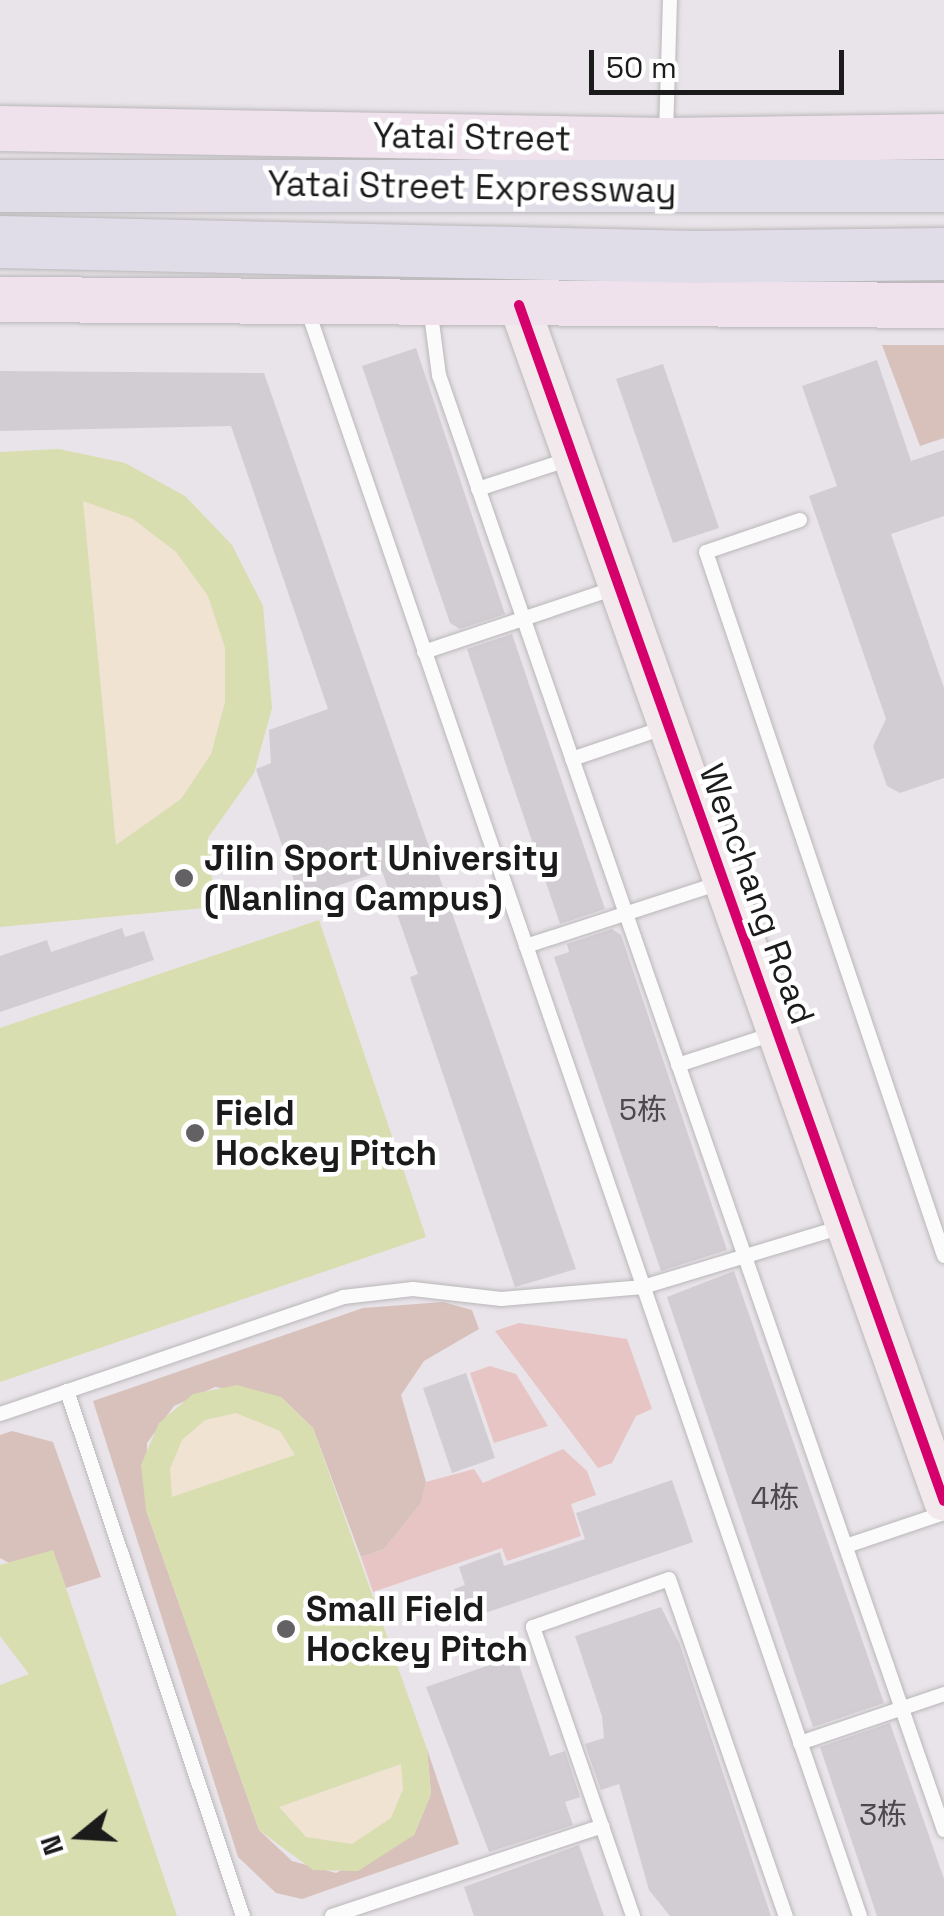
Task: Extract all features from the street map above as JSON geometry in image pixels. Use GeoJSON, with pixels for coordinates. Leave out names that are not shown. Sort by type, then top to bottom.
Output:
{"type":"FeatureCollection","features":[{"type":"Feature","properties":{"kind":"highway","name":"Yatai Street Expressway"},"geometry":{"type":"LineString","coordinates":[[0,186],[944,186]]}},
{"type":"Feature","properties":{"kind":"highway","name":"Yatai Street Expressway"},"geometry":{"type":"LineString","coordinates":[[0,242],[459,254],[944,254]]}},
{"type":"Feature","properties":{"kind":"main road","name":"Yatai Street"},"geometry":{"type":"LineString","coordinates":[[0,128],[666,140],[944,136]]}},
{"type":"Feature","properties":{"kind":"main road"},"geometry":{"type":"LineString","coordinates":[[0,298],[303,299],[519,305],[944,305]]}},
{"type":"Feature","properties":{"kind":"street","name":"Wenchang Road"},"geometry":{"type":"LineString","coordinates":[[519,305],[944,1501]]}},
{"type":"Feature","properties":{"kind":"lane"},"geometry":{"type":"LineString","coordinates":[[666,140],[670,0]]}},
{"type":"Feature","properties":{"kind":"lane"},"geometry":{"type":"LineString","coordinates":[[303,299],[860,1916]]}},
{"type":"Feature","properties":{"kind":"lane"},"geometry":{"type":"LineString","coordinates":[[430,302],[439,375],[944,1830]]}},
{"type":"Feature","properties":{"kind":"lane"},"geometry":{"type":"LineString","coordinates":[[478,490],[573,458]]}},
{"type":"Feature","properties":{"kind":"lane"},"geometry":{"type":"LineString","coordinates":[[800,520],[706,552],[939,1224],[944,1256]]}},
{"type":"Feature","properties":{"kind":"lane"},"geometry":{"type":"LineString","coordinates":[[424,652],[618,586]]}},
{"type":"Feature","properties":{"kind":"lane"},"geometry":{"type":"LineString","coordinates":[[572,758],[669,726]]}},
{"type":"Feature","properties":{"kind":"lane"},"geometry":{"type":"LineString","coordinates":[[526,946],[724,882]]}},
{"type":"Feature","properties":{"kind":"lane"},"geometry":{"type":"LineString","coordinates":[[678,1065],[777,1032]]}},
{"type":"Feature","properties":{"kind":"lane"},"geometry":{"type":"LineString","coordinates":[[0,1414],[380,1290],[501,1299],[643,1287],[746,1259],[846,1225]]}},
{"type":"Feature","properties":{"kind":"lane"},"geometry":{"type":"LineString","coordinates":[[67,1391],[244,1916]]}},
{"type":"Feature","properties":{"kind":"lane"},"geometry":{"type":"LineString","coordinates":[[846,1546],[944,1513]]}},
{"type":"Feature","properties":{"kind":"lane"},"geometry":{"type":"LineString","coordinates":[[634,1916],[533,1627],[669,1579],[786,1916]]}},
{"type":"Feature","properties":{"kind":"lane"},"geometry":{"type":"LineString","coordinates":[[800,1743],[944,1694]]}},
{"type":"Feature","properties":{"kind":"lane"},"geometry":{"type":"LineString","coordinates":[[332,1916],[602,1826]]}},
{"type":"Feature","properties":{"kind":"shaded area"},"geometry":{"type":"Polygon","coordinates":[[[882,345],[944,345],[944,438],[920,446],[882,345]]]}},
{"type":"Feature","properties":{"kind":"shaded area"},"geometry":{"type":"Polygon","coordinates":[[[83,500],[133,519],[176,552],[208,596],[225,648],[225,702],[211,754],[181,799],[116,845],[83,500]]]}},
{"type":"Feature","properties":{"kind":"shaded area"},"geometry":{"type":"Polygon","coordinates":[[[443,1302],[472,1310],[479,1329],[424,1361],[401,1395],[426,1482],[421,1503],[384,1549],[361,1557],[313,1428],[281,1397],[215,1387],[174,1406],[147,1443],[146,1510],[259,1830],[292,1861],[336,1873],[414,1835],[431,1794],[427,1749],[459,1844],[302,1899],[276,1893],[238,1857],[93,1401],[363,1308],[443,1302]]]}},
{"type":"Feature","properties":{"kind":"shaded area"},"geometry":{"type":"Polygon","coordinates":[[[519,1323],[627,1339],[652,1409],[636,1416],[612,1463],[598,1468],[495,1331],[519,1323]]]}},
{"type":"Feature","properties":{"kind":"shaded area"},"geometry":{"type":"Polygon","coordinates":[[[490,1366],[516,1374],[548,1426],[494,1443],[470,1373],[490,1366]]]}},
{"type":"Feature","properties":{"kind":"shaded area"},"geometry":{"type":"Polygon","coordinates":[[[236,1413],[280,1431],[295,1455],[172,1498],[170,1469],[182,1440],[205,1420],[236,1413]]]}},
{"type":"Feature","properties":{"kind":"shaded area"},"geometry":{"type":"Polygon","coordinates":[[[12,1431],[53,1442],[101,1577],[66,1588],[53,1551],[11,1564],[0,1558],[0,1435],[12,1431]]]}},
{"type":"Feature","properties":{"kind":"shaded area"},"geometry":{"type":"Polygon","coordinates":[[[563,1449],[587,1471],[596,1495],[571,1504],[581,1536],[507,1561],[502,1548],[373,1592],[361,1557],[384,1549],[421,1503],[426,1482],[474,1469],[483,1483],[563,1449]]]}},
{"type":"Feature","properties":{"kind":"shaded area"},"geometry":{"type":"Polygon","coordinates":[[[402,1764],[403,1789],[391,1818],[352,1844],[306,1837],[279,1807],[402,1764]]]}},
{"type":"Feature","properties":{"kind":"green space"},"geometry":{"type":"Polygon","coordinates":[[[59,449],[125,463],[185,496],[232,545],[263,606],[272,708],[254,773],[208,838],[215,907],[0,927],[0,452],[59,449]],[[83,501],[116,845],[181,799],[211,754],[225,702],[225,648],[208,596],[176,552],[133,519],[83,501]]]}},
{"type":"Feature","properties":{"kind":"green space","name":"Field Hockey Pitch"},"geometry":{"type":"Polygon","coordinates":[[[319,920],[426,1237],[0,1382],[0,1028],[319,920]]]}},
{"type":"Feature","properties":{"kind":"green space"},"geometry":{"type":"Polygon","coordinates":[[[237,1385],[281,1397],[313,1428],[427,1749],[431,1794],[414,1835],[358,1871],[313,1870],[259,1830],[146,1510],[141,1465],[159,1423],[193,1394],[237,1385]],[[236,1413],[205,1420],[182,1440],[170,1469],[172,1497],[295,1455],[280,1431],[236,1413]],[[401,1764],[279,1807],[306,1837],[352,1844],[391,1818],[403,1789],[401,1764]]]}},
{"type":"Feature","properties":{"kind":"green space"},"geometry":{"type":"Polygon","coordinates":[[[53,1550],[177,1916],[0,1916],[0,1685],[29,1674],[0,1636],[0,1565],[53,1550]]]}},
{"type":"Feature","properties":{"kind":"building"},"geometry":{"type":"Polygon","coordinates":[[[416,348],[505,614],[460,629],[450,623],[362,366],[416,348]]]}},
{"type":"Feature","properties":{"kind":"building"},"geometry":{"type":"Polygon","coordinates":[[[877,360],[911,461],[944,450],[944,516],[891,534],[944,688],[944,778],[900,793],[887,786],[873,746],[886,719],[809,496],[837,486],[802,386],[877,360]]]}},
{"type":"Feature","properties":{"kind":"building"},"geometry":{"type":"Polygon","coordinates":[[[663,364],[719,528],[673,543],[616,379],[663,364]]]}},
{"type":"Feature","properties":{"kind":"building"},"geometry":{"type":"Polygon","coordinates":[[[0,371],[264,373],[576,1269],[515,1287],[410,977],[418,974],[382,871],[300,898],[256,769],[271,763],[269,730],[328,709],[231,426],[0,431],[0,371]]]}},
{"type":"Feature","properties":{"kind":"building"},"geometry":{"type":"Polygon","coordinates":[[[512,634],[605,909],[560,924],[467,649],[512,634]]]}},
{"type":"Feature","properties":{"kind":"building"},"geometry":{"type":"Polygon","coordinates":[[[122,928],[125,937],[144,931],[154,960],[0,1012],[0,956],[47,940],[51,952],[122,928]]]}},
{"type":"Feature","properties":{"kind":"building"},"geometry":{"type":"Polygon","coordinates":[[[612,929],[621,935],[727,1250],[661,1271],[554,957],[569,952],[567,944],[612,929]]]}},
{"type":"Feature","properties":{"kind":"building"},"geometry":{"type":"Polygon","coordinates":[[[734,1271],[884,1703],[813,1727],[667,1297],[734,1271]]]}},
{"type":"Feature","properties":{"kind":"building"},"geometry":{"type":"Polygon","coordinates":[[[466,1373],[495,1458],[452,1473],[423,1388],[466,1373]]]}},
{"type":"Feature","properties":{"kind":"building"},"geometry":{"type":"Polygon","coordinates":[[[672,1480],[693,1542],[465,1620],[454,1589],[465,1585],[459,1567],[500,1552],[504,1566],[585,1539],[576,1513],[672,1480]]]}},
{"type":"Feature","properties":{"kind":"building"},"geometry":{"type":"Polygon","coordinates":[[[661,1607],[680,1645],[771,1916],[670,1916],[649,1890],[619,1784],[601,1790],[585,1744],[604,1738],[602,1716],[575,1636],[661,1607]]]}},
{"type":"Feature","properties":{"kind":"building"},"geometry":{"type":"Polygon","coordinates":[[[516,1656],[550,1756],[565,1751],[580,1797],[565,1802],[573,1825],[489,1852],[426,1687],[516,1656]]]}},
{"type":"Feature","properties":{"kind":"building"},"geometry":{"type":"Polygon","coordinates":[[[890,1723],[944,1879],[944,1916],[877,1916],[820,1747],[890,1723]]]}},
{"type":"Feature","properties":{"kind":"building"},"geometry":{"type":"Polygon","coordinates":[[[579,1845],[604,1916],[474,1916],[464,1887],[579,1845]]]}},
{"type":"Feature","properties":{"kind":"cycle path"},"geometry":{"type":"LineString","coordinates":[[519,305],[944,1501]]}},
{"type":"Feature","properties":{"kind":"place","name":"Jilin Sport University (Nanling Campus)"},"geometry":{"type":"Point","coordinates":[184,878]}},
{"type":"Feature","properties":{"kind":"place","name":"Field Hockey Pitch"},"geometry":{"type":"Point","coordinates":[195,1133]}},
{"type":"Feature","properties":{"kind":"place","name":"Small Field Hockey Pitch"},"geometry":{"type":"Point","coordinates":[286,1629]}}]}
